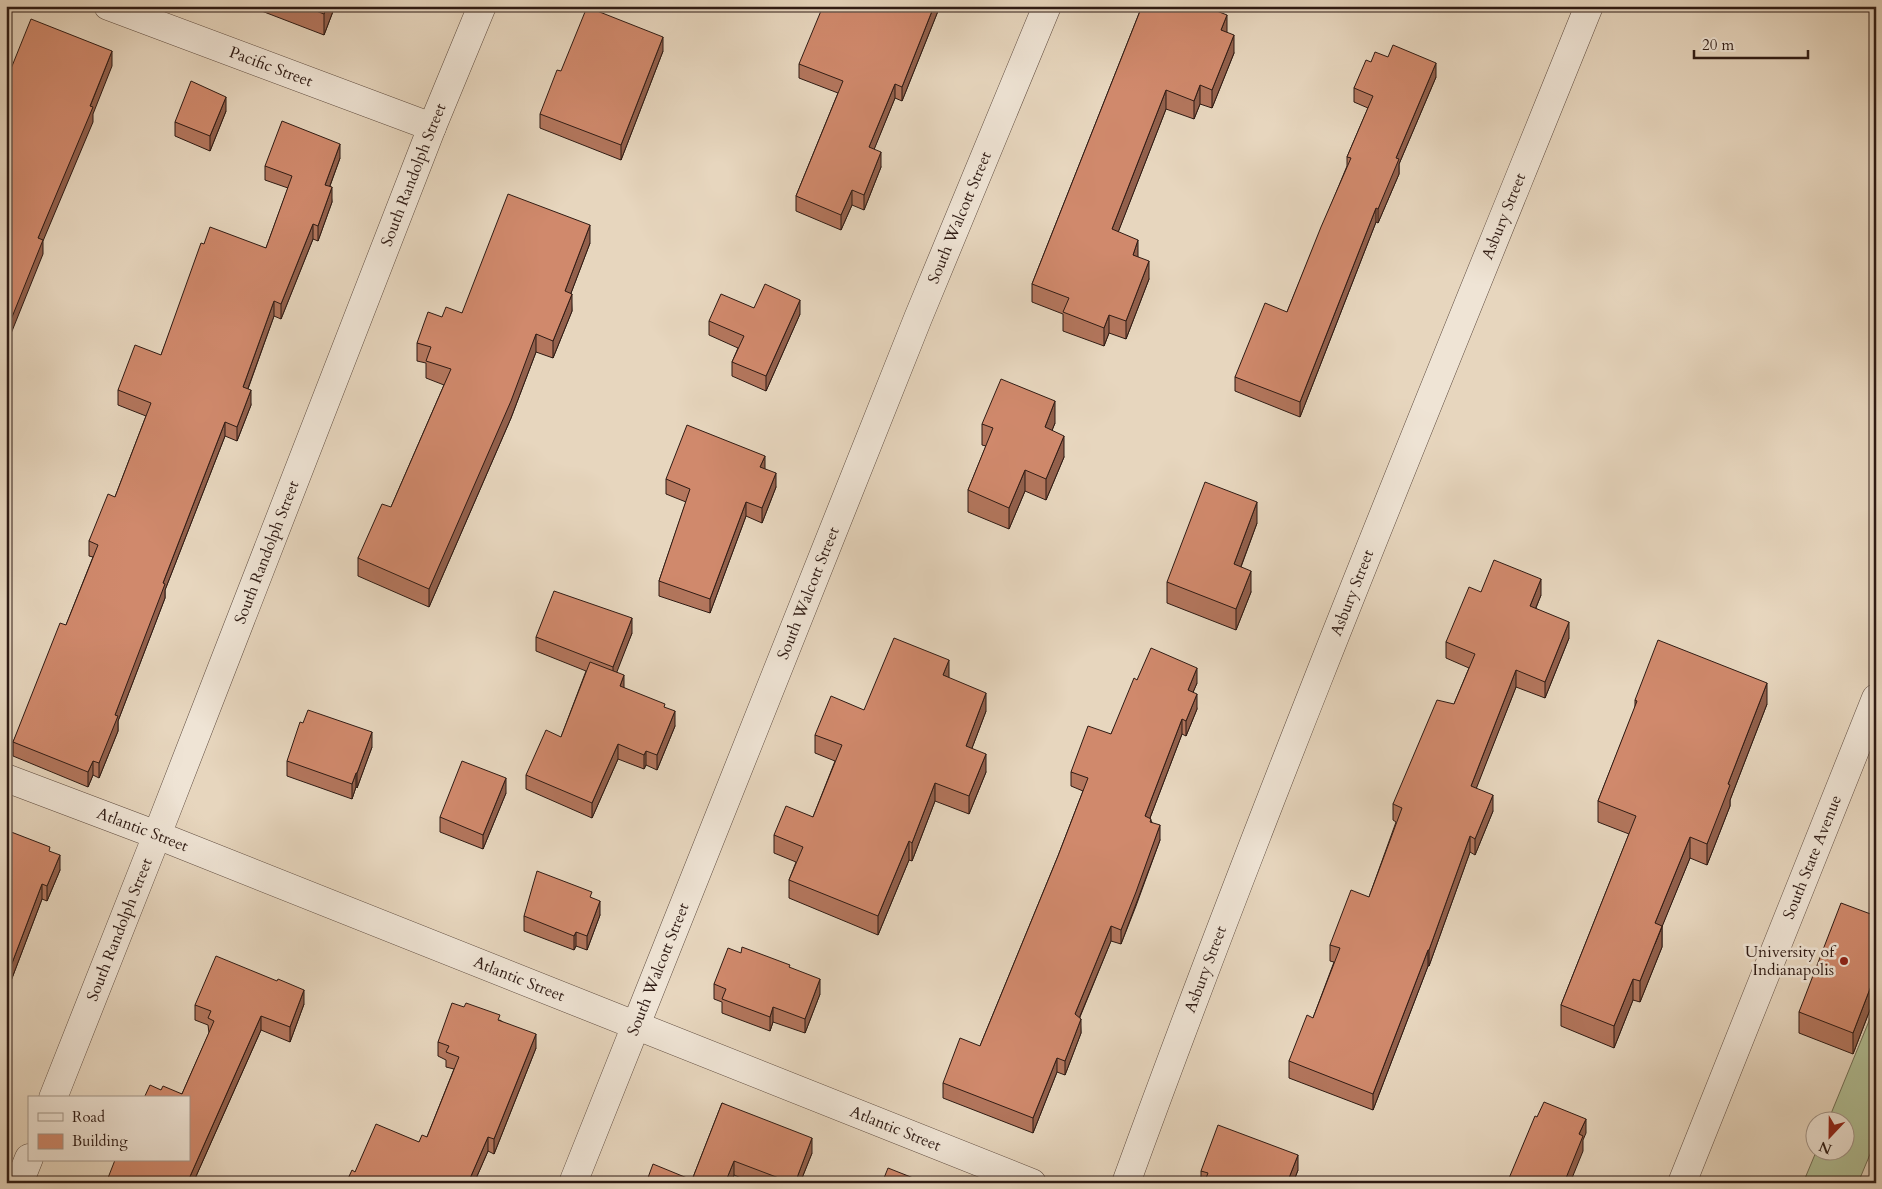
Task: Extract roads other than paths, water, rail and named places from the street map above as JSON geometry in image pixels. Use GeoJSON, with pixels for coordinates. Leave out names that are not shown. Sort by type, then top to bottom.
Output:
{"type":"FeatureCollection","features":[{"type":"Feature","properties":{"kind":"street","name":"Pacific Street"},"geometry":{"type":"LineString","coordinates":[[108,6],[432,127]]}},
{"type":"Feature","properties":{"kind":"street","name":"South Randolph Street"},"geometry":{"type":"LineString","coordinates":[[53,1096],[157,835],[432,127],[482,6]]}},
{"type":"Feature","properties":{"kind":"street","name":"South Walcott Street"},"geometry":{"type":"LineString","coordinates":[[573,1183],[918,318],[1047,6]]}},
{"type":"Feature","properties":{"kind":"street","name":"Asbury Street"},"geometry":{"type":"LineString","coordinates":[[1126,1183],[1188,1011],[1383,516],[1589,6]]}},
{"type":"Feature","properties":{"kind":"street","name":"South State Avenue"},"geometry":{"type":"LineString","coordinates":[[1682,1183],[1876,698]]}},
{"type":"Feature","properties":{"kind":"street","name":"Atlantic Street"},"geometry":{"type":"LineString","coordinates":[[6,778],[157,835],[1032,1183]]}},
{"type":"Feature","properties":{"kind":"street"},"geometry":{"type":"LineString","coordinates":[[19,1183],[28,1160]]}},
{"type":"Feature","properties":{"kind":"place","name":"University of Indianapolis"},"geometry":{"type":"Point","coordinates":[1844,961]}}]}
